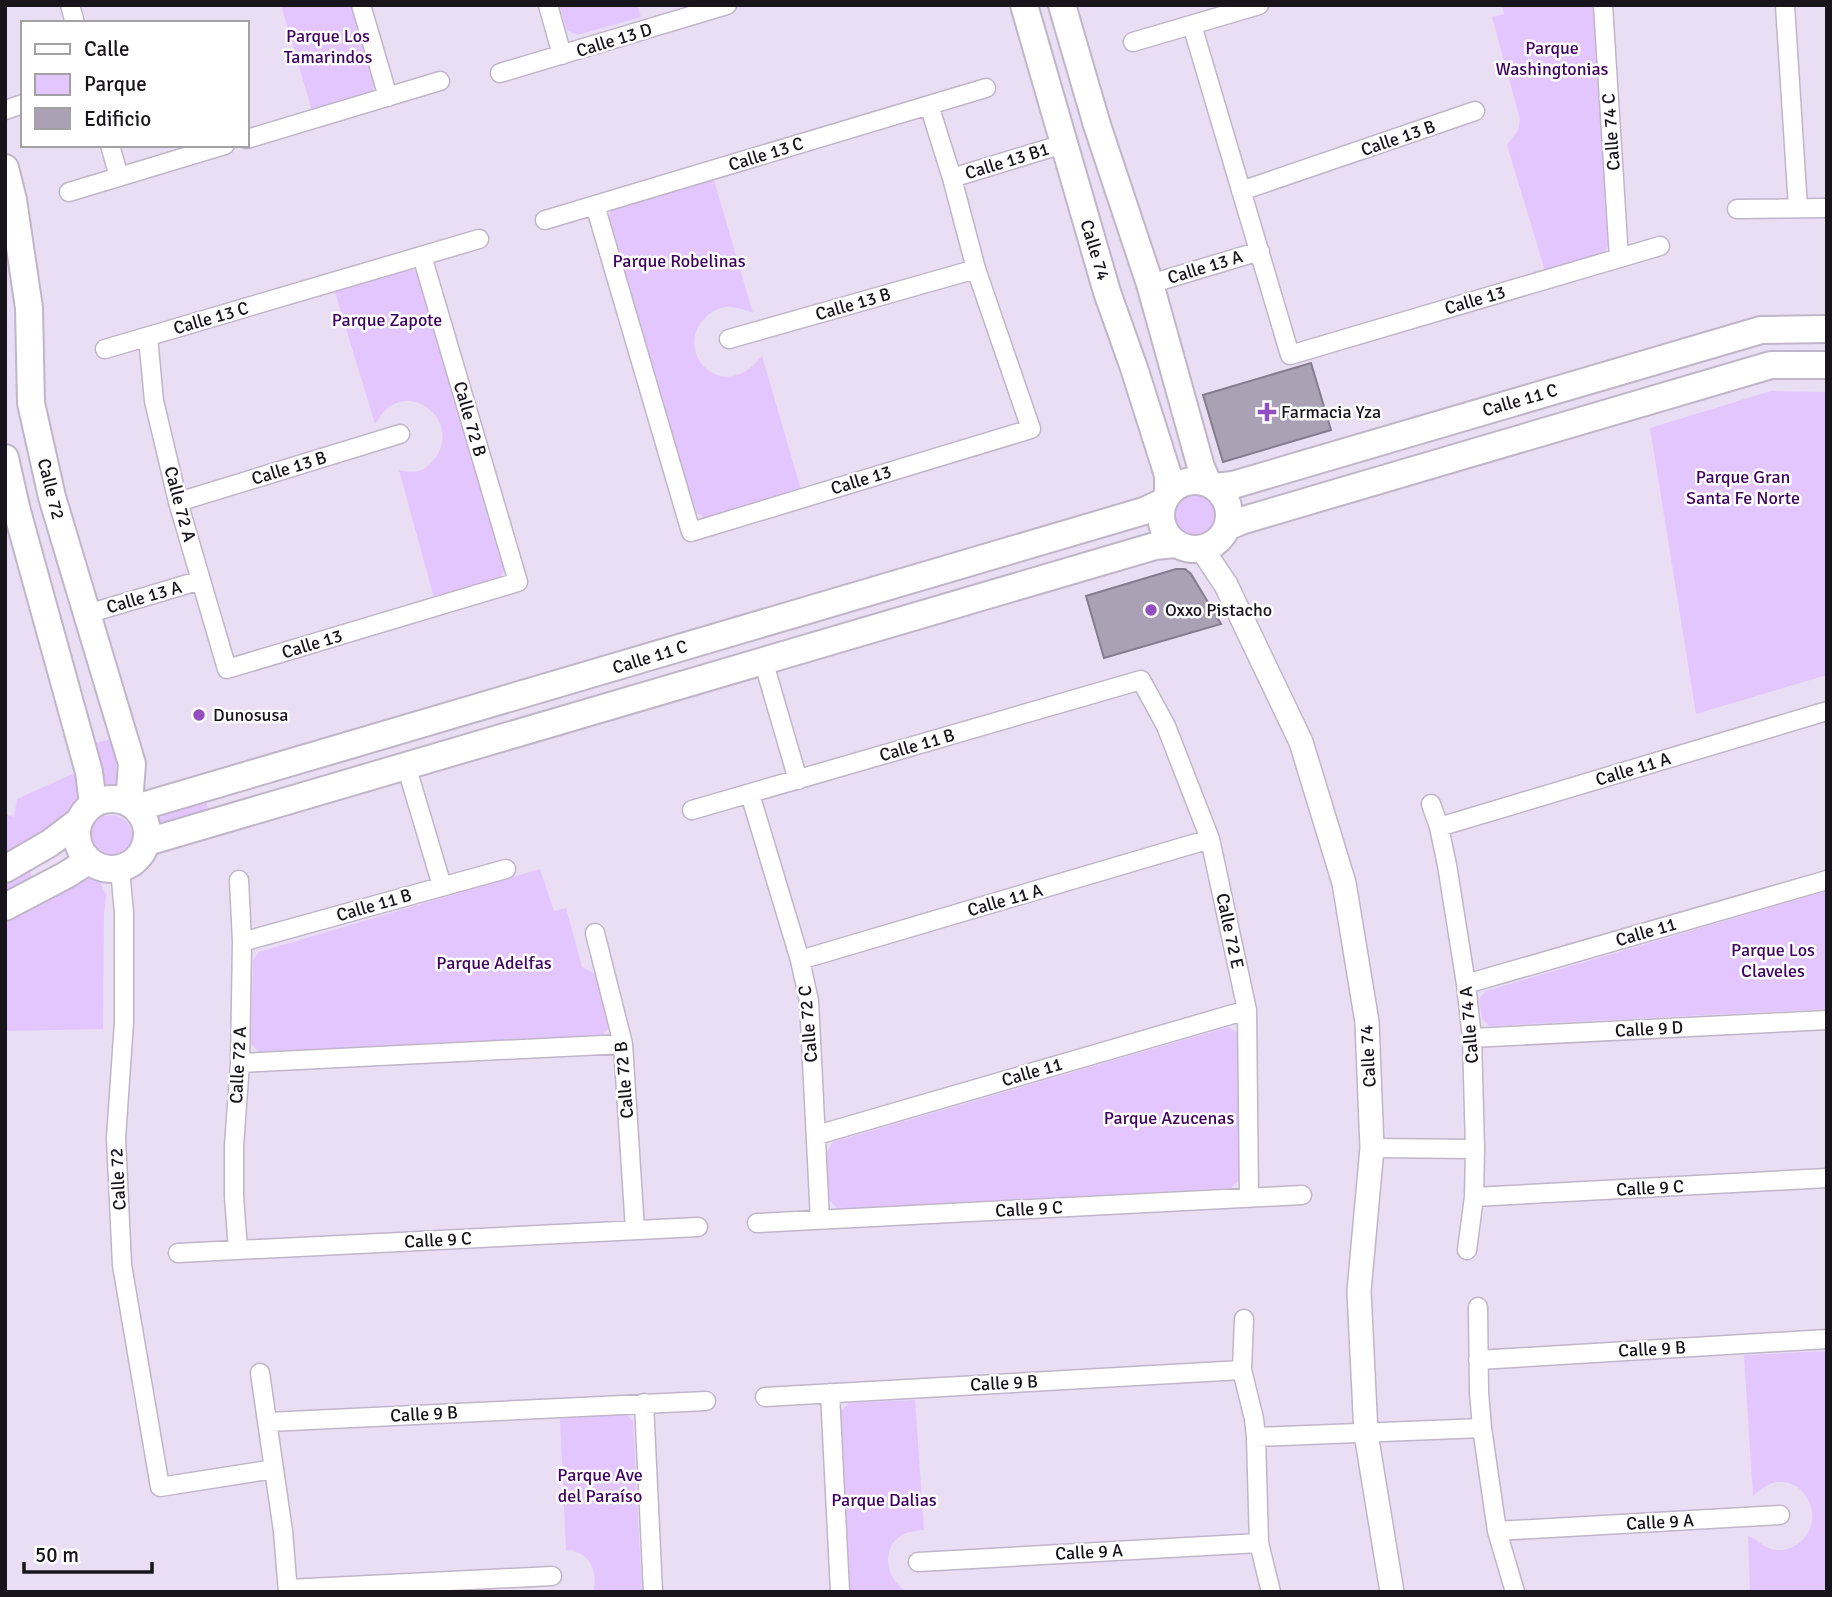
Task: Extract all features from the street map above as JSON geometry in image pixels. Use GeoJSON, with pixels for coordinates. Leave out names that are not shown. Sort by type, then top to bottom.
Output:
{"type":"FeatureCollection","features":[{"type":"Feature","properties":{"kind":"main road","name":"Calle 74"},"geometry":{"type":"LineString","coordinates":[[1024,5],[1107,292],[1168,475],[1166,498]]}},
{"type":"Feature","properties":{"kind":"main road"},"geometry":{"type":"LineString","coordinates":[[1062,5],[1097,125],[1150,284],[1201,467],[1211,485],[1221,493],[1228,509],[1227,527],[1217,541],[1202,549],[1193,550],[1175,544],[1168,537],[1161,521],[1166,498],[1177,486],[1186,482],[1197,481],[1211,485]]}},
{"type":"Feature","properties":{"kind":"main road"},"geometry":{"type":"LineString","coordinates":[[1034,41],[1054,30],[1062,30],[1071,35]]}},
{"type":"Feature","properties":{"kind":"main road","name":"Calle 72"},"geometry":{"type":"LineString","coordinates":[[5,168],[11,223],[29,308],[32,403],[52,497],[132,764],[133,806]]}},
{"type":"Feature","properties":{"kind":"main road","name":"Calle 11 C"},"geometry":{"type":"LineString","coordinates":[[1211,485],[1233,485],[1761,330],[1827,329]]}},
{"type":"Feature","properties":{"kind":"main road"},"geometry":{"type":"LineString","coordinates":[[1130,356],[1167,345]]}},
{"type":"Feature","properties":{"kind":"main road","name":"Calle 11 C"},"geometry":{"type":"LineString","coordinates":[[1227,527],[1771,365],[1827,365]]}},
{"type":"Feature","properties":{"kind":"main road"},"geometry":{"type":"LineString","coordinates":[[1621,371],[1631,377],[1635,385],[1637,404]]}},
{"type":"Feature","properties":{"kind":"main road"},"geometry":{"type":"LineString","coordinates":[[1434,425],[1430,436],[1432,445],[1436,454],[1445,460]]}},
{"type":"Feature","properties":{"kind":"main road"},"geometry":{"type":"LineString","coordinates":[[1158,443],[1191,433]]}},
{"type":"Feature","properties":{"kind":"main road"},"geometry":{"type":"LineString","coordinates":[[5,458],[17,511],[89,772],[86,813],[76,839],[82,855],[103,869],[120,869],[134,862],[146,842],[145,824],[133,806],[107,799],[86,813],[50,843],[5,869]]}},
{"type":"Feature","properties":{"kind":"main road","name":"Calle 11 C"},"geometry":{"type":"LineString","coordinates":[[133,806],[225,782],[1144,511],[1166,498]]}},
{"type":"Feature","properties":{"kind":"main road"},"geometry":{"type":"LineString","coordinates":[[1081,529],[1093,544],[1093,555],[1087,566]]}},
{"type":"Feature","properties":{"kind":"main road","name":"Calle 11 C"},"geometry":{"type":"LineString","coordinates":[[146,842],[1155,546],[1175,544]]}},
{"type":"Feature","properties":{"kind":"main road"},"geometry":{"type":"LineString","coordinates":[[671,650],[682,684]]}},
{"type":"Feature","properties":{"kind":"main road"},"geometry":{"type":"LineString","coordinates":[[634,662],[644,695]]}},
{"type":"Feature","properties":{"kind":"main road"},"geometry":{"type":"LineString","coordinates":[[601,671],[612,705]]}},
{"type":"Feature","properties":{"kind":"main road"},"geometry":{"type":"LineString","coordinates":[[63,679],[88,690],[107,682]]}},
{"type":"Feature","properties":{"kind":"main road"},"geometry":{"type":"LineString","coordinates":[[225,782],[236,816]]}},
{"type":"Feature","properties":{"kind":"main road"},"geometry":{"type":"LineString","coordinates":[[5,907],[88,861]]}},
{"type":"Feature","properties":{"kind":"street"},"geometry":{"type":"LineString","coordinates":[[362,5],[388,97]]}},
{"type":"Feature","properties":{"kind":"street"},"geometry":{"type":"LineString","coordinates":[[548,5],[562,55]]}},
{"type":"Feature","properties":{"kind":"street","name":"Calle 13 D"},"geometry":{"type":"LineString","coordinates":[[500,73],[727,5]]}},
{"type":"Feature","properties":{"kind":"street"},"geometry":{"type":"LineString","coordinates":[[1133,42],[1259,5]]}},
{"type":"Feature","properties":{"kind":"street","name":"Calle 74 C"},"geometry":{"type":"LineString","coordinates":[[1603,5],[1619,258]]}},
{"type":"Feature","properties":{"kind":"street"},"geometry":{"type":"LineString","coordinates":[[1786,5],[1798,208]]}},
{"type":"Feature","properties":{"kind":"street"},"geometry":{"type":"LineString","coordinates":[[1192,25],[1260,251]]}},
{"type":"Feature","properties":{"kind":"street"},"geometry":{"type":"LineString","coordinates":[[248,139],[440,81]]}},
{"type":"Feature","properties":{"kind":"street","name":"Calle 13 C"},"geometry":{"type":"LineString","coordinates":[[545,220],[986,88]]}},
{"type":"Feature","properties":{"kind":"street"},"geometry":{"type":"LineString","coordinates":[[929,105],[976,269]]}},
{"type":"Feature","properties":{"kind":"street","name":"Calle 13 B"},"geometry":{"type":"LineString","coordinates":[[1241,191],[1475,111]]}},
{"type":"Feature","properties":{"kind":"street","name":"Calle 13 B1"},"geometry":{"type":"LineString","coordinates":[[952,178],[1063,144]]}},
{"type":"Feature","properties":{"kind":"street"},"geometry":{"type":"LineString","coordinates":[[111,147],[119,177]]}},
{"type":"Feature","properties":{"kind":"street"},"geometry":{"type":"LineString","coordinates":[[69,192],[218,147]]}},
{"type":"Feature","properties":{"kind":"street","name":"Calle 13"},"geometry":{"type":"LineString","coordinates":[[595,205],[691,532],[1031,429],[976,269]]}},
{"type":"Feature","properties":{"kind":"street"},"geometry":{"type":"LineString","coordinates":[[1737,209],[1827,208]]}},
{"type":"Feature","properties":{"kind":"street","name":"Calle 13 C"},"geometry":{"type":"LineString","coordinates":[[105,349],[479,239]]}},
{"type":"Feature","properties":{"kind":"street","name":"Calle 13"},"geometry":{"type":"LineString","coordinates":[[1260,251],[1290,355],[1660,246]]}},
{"type":"Feature","properties":{"kind":"street","name":"Calle 13 A"},"geometry":{"type":"LineString","coordinates":[[1150,284],[1260,251]]}},
{"type":"Feature","properties":{"kind":"street","name":"Calle 72 B"},"geometry":{"type":"LineString","coordinates":[[422,256],[518,582]]}},
{"type":"Feature","properties":{"kind":"street","name":"Calle 13 B"},"geometry":{"type":"LineString","coordinates":[[729,339],[976,269]]}},
{"type":"Feature","properties":{"kind":"street","name":"Calle 72 A"},"geometry":{"type":"LineString","coordinates":[[148,337],[154,401],[178,502],[227,669]]}},
{"type":"Feature","properties":{"kind":"street","name":"Calle 13 B"},"geometry":{"type":"LineString","coordinates":[[178,502],[400,434]]}},
{"type":"Feature","properties":{"kind":"street","name":"Calle 74"},"geometry":{"type":"LineString","coordinates":[[1202,549],[1226,585],[1301,742],[1344,883],[1367,1022],[1372,1148],[1359,1291],[1366,1434],[1392,1592]]}},
{"type":"Feature","properties":{"kind":"street","name":"Calle 13 A"},"geometry":{"type":"LineString","coordinates":[[87,614],[201,580]]}},
{"type":"Feature","properties":{"kind":"street","name":"Calle 13"},"geometry":{"type":"LineString","coordinates":[[227,669],[518,582]]}},
{"type":"Feature","properties":{"kind":"street"},"geometry":{"type":"LineString","coordinates":[[763,660],[798,780]]}},
{"type":"Feature","properties":{"kind":"street","name":"Calle 11 B"},"geometry":{"type":"LineString","coordinates":[[692,810],[1141,680]]}},
{"type":"Feature","properties":{"kind":"street","name":"Calle 72 E"},"geometry":{"type":"LineString","coordinates":[[1141,680],[1166,726],[1210,839],[1247,1010],[1249,1197]]}},
{"type":"Feature","properties":{"kind":"street","name":"Calle 11 A"},"geometry":{"type":"LineString","coordinates":[[1439,827],[1827,712]]}},
{"type":"Feature","properties":{"kind":"street"},"geometry":{"type":"LineString","coordinates":[[406,765],[442,886]]}},
{"type":"Feature","properties":{"kind":"street","name":"Calle 72 C"},"geometry":{"type":"LineString","coordinates":[[750,794],[800,960],[809,1001],[820,1220]]}},
{"type":"Feature","properties":{"kind":"street","name":"Calle 74 A"},"geometry":{"type":"LineString","coordinates":[[1431,804],[1447,865],[1472,1038],[1474,1197],[1467,1250]]}},
{"type":"Feature","properties":{"kind":"street","name":"Calle 11 A"},"geometry":{"type":"LineString","coordinates":[[800,960],[1210,839]]}},
{"type":"Feature","properties":{"kind":"street","name":"Calle 72"},"geometry":{"type":"LineString","coordinates":[[120,869],[124,913],[124,1022],[116,1138],[122,1265],[160,1487],[274,1469]]}},
{"type":"Feature","properties":{"kind":"street","name":"Calle 11 B"},"geometry":{"type":"LineString","coordinates":[[242,942],[506,869]]}},
{"type":"Feature","properties":{"kind":"street","name":"Calle 72 A"},"geometry":{"type":"LineString","coordinates":[[238,1250],[234,1146],[240,1063],[242,942],[239,880]]}},
{"type":"Feature","properties":{"kind":"street","name":"Calle 11"},"geometry":{"type":"LineString","coordinates":[[1466,984],[1827,880]]}},
{"type":"Feature","properties":{"kind":"street","name":"Calle 72 B"},"geometry":{"type":"LineString","coordinates":[[596,933],[623,1044],[635,1230]]}},
{"type":"Feature","properties":{"kind":"street","name":"Calle 11"},"geometry":{"type":"LineString","coordinates":[[817,1135],[1247,1010]]}},
{"type":"Feature","properties":{"kind":"street","name":"Calle 9 D"},"geometry":{"type":"LineString","coordinates":[[1472,1038],[1827,1020]]}},
{"type":"Feature","properties":{"kind":"street"},"geometry":{"type":"LineString","coordinates":[[240,1063],[623,1044]]}},
{"type":"Feature","properties":{"kind":"street"},"geometry":{"type":"LineString","coordinates":[[1372,1148],[1475,1149]]}},
{"type":"Feature","properties":{"kind":"street","name":"Calle 9 C"},"geometry":{"type":"LineString","coordinates":[[1474,1197],[1827,1178]]}},
{"type":"Feature","properties":{"kind":"street","name":"Calle 9 C"},"geometry":{"type":"LineString","coordinates":[[757,1223],[1302,1195]]}},
{"type":"Feature","properties":{"kind":"street","name":"Calle 9 C"},"geometry":{"type":"LineString","coordinates":[[178,1253],[698,1227]]}},
{"type":"Feature","properties":{"kind":"street"},"geometry":{"type":"LineString","coordinates":[[1478,1307],[1482,1428],[1497,1531],[1515,1592]]}},
{"type":"Feature","properties":{"kind":"street"},"geometry":{"type":"LineString","coordinates":[[1244,1319],[1242,1370],[1256,1437],[1259,1543],[1271,1592]]}},
{"type":"Feature","properties":{"kind":"street","name":"Calle 9 B"},"geometry":{"type":"LineString","coordinates":[[1478,1360],[1827,1339]]}},
{"type":"Feature","properties":{"kind":"street","name":"Calle 9 B"},"geometry":{"type":"LineString","coordinates":[[765,1396],[1242,1370]]}},
{"type":"Feature","properties":{"kind":"street"},"geometry":{"type":"LineString","coordinates":[[260,1373],[283,1531],[288,1590],[552,1576]]}},
{"type":"Feature","properties":{"kind":"street"},"geometry":{"type":"LineString","coordinates":[[830,1393],[840,1592]]}},
{"type":"Feature","properties":{"kind":"street","name":"Calle 9 B"},"geometry":{"type":"LineString","coordinates":[[268,1422],[706,1401]]}},
{"type":"Feature","properties":{"kind":"street"},"geometry":{"type":"LineString","coordinates":[[644,1404],[653,1592]]}},
{"type":"Feature","properties":{"kind":"street"},"geometry":{"type":"LineString","coordinates":[[1256,1437],[1482,1428]]}},
{"type":"Feature","properties":{"kind":"street","name":"Calle 9 A"},"geometry":{"type":"LineString","coordinates":[[1497,1531],[1780,1515]]}},
{"type":"Feature","properties":{"kind":"street","name":"Calle 9 A"},"geometry":{"type":"LineString","coordinates":[[918,1562],[1259,1543]]}},
{"type":"Feature","properties":{"kind":"green space","name":"Parque Los Tamarindos"},"geometry":{"type":"Polygon","coordinates":[[[281,5],[351,5],[375,87],[370,97],[313,114],[281,5]]]}},
{"type":"Feature","properties":{"kind":"green space"},"geometry":{"type":"Polygon","coordinates":[[[559,5],[637,5],[641,17],[577,35],[567,30],[559,5]]]}},
{"type":"Feature","properties":{"kind":"green space","name":"Parque Washingtonias"},"geometry":{"type":"Polygon","coordinates":[[[1502,5],[1595,5],[1609,245],[1603,253],[1545,271],[1507,145],[1518,130],[1520,119],[1492,17],[1504,14],[1502,5]]]}},
{"type":"Feature","properties":{"kind":"green space","name":"Parque Robelinas"},"geometry":{"type":"Polygon","coordinates":[[[713,177],[753,313],[724,307],[707,316],[697,329],[694,343],[697,357],[705,368],[717,375],[731,376],[746,371],[762,356],[801,490],[706,518],[696,513],[608,217],[613,207],[713,177]]]}},
{"type":"Feature","properties":{"kind":"green space","name":"Parque Zapote"},"geometry":{"type":"Polygon","coordinates":[[[406,268],[416,271],[505,570],[499,579],[434,598],[399,470],[416,472],[430,464],[439,451],[443,438],[441,425],[435,414],[425,406],[402,401],[389,407],[375,424],[334,289],[406,268]]]}},
{"type":"Feature","properties":{"kind":"green space","name":"Parque Gran Santa Fe Norte"},"geometry":{"type":"Polygon","coordinates":[[[1771,391],[1827,392],[1827,675],[1696,714],[1650,428],[1771,391]]]}},
{"type":"Feature","properties":{"kind":"green space"},"geometry":{"type":"Polygon","coordinates":[[[1194,495],[1209,501],[1215,516],[1209,531],[1194,537],[1179,531],[1173,516],[1179,501],[1194,495]]]}},
{"type":"Feature","properties":{"kind":"green space"},"geometry":{"type":"Polygon","coordinates":[[[111,739],[116,758],[117,789],[100,790],[92,744],[111,739]]]}},
{"type":"Feature","properties":{"kind":"green space"},"geometry":{"type":"Polygon","coordinates":[[[77,772],[80,800],[77,806],[47,830],[5,856],[5,814],[14,817],[17,799],[77,772]]]}},
{"type":"Feature","properties":{"kind":"green space"},"geometry":{"type":"Polygon","coordinates":[[[206,801],[208,810],[156,826],[153,818],[206,801]]]}},
{"type":"Feature","properties":{"kind":"green space"},"geometry":{"type":"Polygon","coordinates":[[[111,815],[126,821],[132,836],[126,851],[111,857],[96,851],[90,836],[96,821],[111,815]]]}},
{"type":"Feature","properties":{"kind":"green space","name":"Parque Adelfas"},"geometry":{"type":"Polygon","coordinates":[[[540,869],[554,911],[566,908],[582,967],[597,975],[612,1024],[603,1035],[260,1052],[251,1044],[253,960],[259,952],[540,869]]]}},
{"type":"Feature","properties":{"kind":"green space"},"geometry":{"type":"Polygon","coordinates":[[[29,870],[34,880],[5,894],[5,881],[29,870]]]}},
{"type":"Feature","properties":{"kind":"green space"},"geometry":{"type":"Polygon","coordinates":[[[89,879],[100,882],[106,895],[103,1029],[5,1031],[5,921],[89,879]]]}},
{"type":"Feature","properties":{"kind":"green space","name":"Parque Los Claveles"},"geometry":{"type":"Polygon","coordinates":[[[1827,891],[1827,1009],[1489,1026],[1482,1018],[1479,999],[1486,991],[1827,891]]]}},
{"type":"Feature","properties":{"kind":"green space","name":"Parque Azucenas"},"geometry":{"type":"Polygon","coordinates":[[[1228,1027],[1238,1033],[1241,1111],[1240,1179],[1231,1188],[838,1209],[829,1200],[827,1152],[833,1142],[1228,1027]]]}},
{"type":"Feature","properties":{"kind":"green space"},"geometry":{"type":"Polygon","coordinates":[[[1827,1351],[1827,1592],[1750,1592],[1748,1536],[1772,1549],[1789,1549],[1805,1537],[1811,1527],[1812,1516],[1805,1495],[1798,1487],[1788,1483],[1773,1483],[1753,1496],[1744,1355],[1827,1351]]]}},
{"type":"Feature","properties":{"kind":"green space","name":"Parque Dalias"},"geometry":{"type":"Polygon","coordinates":[[[915,1400],[924,1530],[902,1535],[890,1548],[888,1557],[888,1565],[895,1581],[908,1592],[850,1592],[841,1411],[849,1403],[915,1400]]]}},
{"type":"Feature","properties":{"kind":"green space","name":"Parque Ave del Paraíso"},"geometry":{"type":"Polygon","coordinates":[[[625,1413],[633,1421],[642,1592],[593,1592],[595,1577],[590,1564],[581,1554],[566,1550],[560,1419],[625,1413]]]}},
{"type":"Feature","properties":{"kind":"building","name":"Farmacia Yza"},"geometry":{"type":"Polygon","coordinates":[[[1311,363],[1331,430],[1223,462],[1203,395],[1311,363]]]}},
{"type":"Feature","properties":{"kind":"building","name":"Oxxo Pistacho"},"geometry":{"type":"Polygon","coordinates":[[[1176,569],[1185,569],[1191,574],[1221,624],[1104,658],[1086,596],[1176,569]]]}},
{"type":"Feature","properties":{"kind":"place","name":"Farmacia Yza"},"geometry":{"type":"Point","coordinates":[1267,412]}},
{"type":"Feature","properties":{"kind":"place","name":"Oxxo Pistacho"},"geometry":{"type":"Point","coordinates":[1151,610]}},
{"type":"Feature","properties":{"kind":"place","name":"Dunosusa"},"geometry":{"type":"Point","coordinates":[199,715]}}]}
